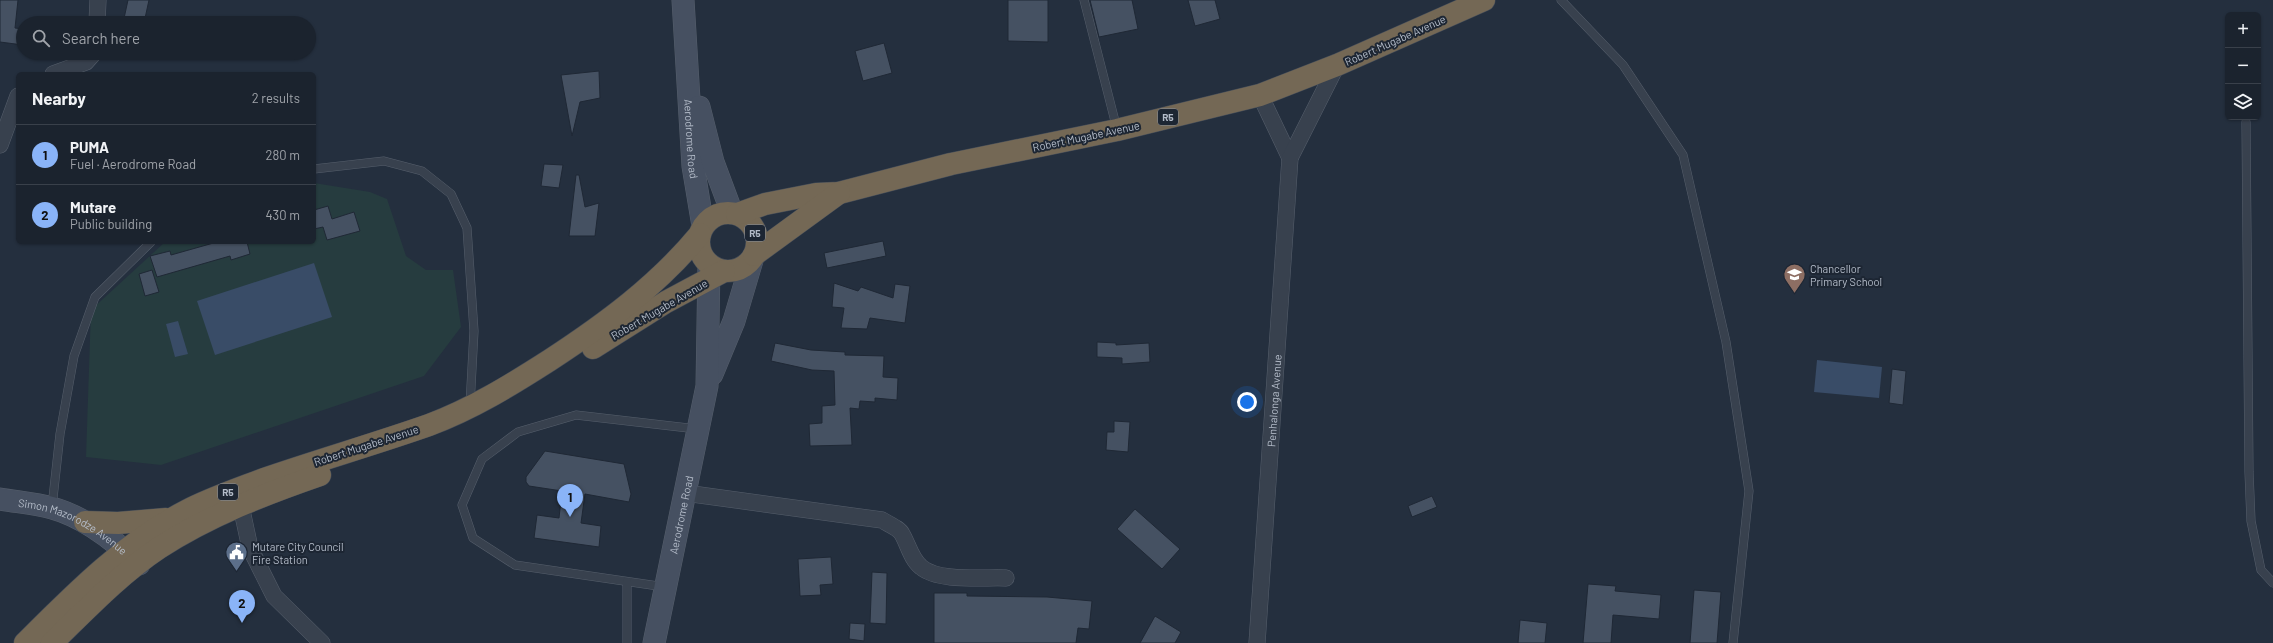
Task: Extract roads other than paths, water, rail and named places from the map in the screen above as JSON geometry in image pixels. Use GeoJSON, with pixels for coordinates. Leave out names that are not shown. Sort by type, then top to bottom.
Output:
{"type":"FeatureCollection","features":[{"type":"Feature","properties":{"kind":"highway","name":"Robert Mugabe Avenue"},"geometry":{"type":"LineString","coordinates":[[735,213],[794,197],[839,193],[951,164],[1117,130],[1260,95],[1337,66],[1484,0]]}},
{"type":"Feature","properties":{"kind":"highway","name":"Robert Mugabe Avenue"},"geometry":{"type":"LineString","coordinates":[[753,256],[839,193]]}},
{"type":"Feature","properties":{"kind":"highway","name":"R5"},"geometry":{"type":"LineString","coordinates":[[702,230],[716,215],[735,213],[746,219],[752,226],[756,236],[757,245],[753,256],[744,266],[714,272]]}},
{"type":"Feature","properties":{"kind":"highway","name":"Robert Mugabe Avenue"},"geometry":{"type":"LineString","coordinates":[[52,643],[132,557],[146,533],[174,517],[235,490],[429,424],[470,407],[531,372],[623,310],[672,266],[702,230]]}},
{"type":"Feature","properties":{"kind":"highway"},"geometry":{"type":"LineString","coordinates":[[702,230],[700,250],[714,272]]}},
{"type":"Feature","properties":{"kind":"highway","name":"Robert Mugabe Avenue"},"geometry":{"type":"LineString","coordinates":[[25,643],[132,557],[158,549],[197,526],[241,506],[313,478],[438,434],[506,404],[714,272]]}},
{"type":"Feature","properties":{"kind":"highway"},"geometry":{"type":"LineString","coordinates":[[86,522],[145,522],[174,517]]}},
{"type":"Feature","properties":{"kind":"street"},"geometry":{"type":"LineString","coordinates":[[97,16],[98,0]]}},
{"type":"Feature","properties":{"kind":"street","name":"Aerodrome Road"},"geometry":{"type":"LineString","coordinates":[[682,0],[693,166],[702,230]]}},
{"type":"Feature","properties":{"kind":"street","name":"Aerodrome Road"},"geometry":{"type":"LineString","coordinates":[[685,50],[713,162],[735,213]]}},
{"type":"Feature","properties":{"kind":"street"},"geometry":{"type":"LineString","coordinates":[[58,72],[88,60]]}},
{"type":"Feature","properties":{"kind":"street","name":"Penhalonga Avenue"},"geometry":{"type":"LineString","coordinates":[[1257,643],[1290,158],[1337,66]]}},
{"type":"Feature","properties":{"kind":"street","name":"Penhalonga Avenue"},"geometry":{"type":"LineString","coordinates":[[1260,95],[1290,158]]}},
{"type":"Feature","properties":{"kind":"street"},"geometry":{"type":"LineString","coordinates":[[0,144],[16,101]]}},
{"type":"Feature","properties":{"kind":"street","name":"Aerodrome Road"},"geometry":{"type":"LineString","coordinates":[[707,386],[734,322],[753,256]]}},
{"type":"Feature","properties":{"kind":"street","name":"Aerodrome Road"},"geometry":{"type":"LineString","coordinates":[[654,643],[707,386],[714,272]]}},
{"type":"Feature","properties":{"kind":"street"},"geometry":{"type":"LineString","coordinates":[[684,493],[882,520],[902,533],[909,550],[921,567],[938,574],[958,577],[1006,578]]}},
{"type":"Feature","properties":{"kind":"street","name":"Simon Mazorodze Avenue"},"geometry":{"type":"LineString","coordinates":[[0,499],[52,508],[86,522],[132,557]]}},
{"type":"Feature","properties":{"kind":"street"},"geometry":{"type":"LineString","coordinates":[[241,506],[250,548],[274,596],[322,643]]}},
{"type":"Feature","properties":{"kind":"lane"},"geometry":{"type":"LineString","coordinates":[[1084,0],[1117,130]]}},
{"type":"Feature","properties":{"kind":"lane"},"geometry":{"type":"LineString","coordinates":[[1561,0],[1623,65],[1683,155],[1726,342],[1749,491],[1733,643]]}},
{"type":"Feature","properties":{"kind":"lane"},"geometry":{"type":"LineString","coordinates":[[2246,122],[2248,456],[2251,507],[2261,570],[2273,583]]}},
{"type":"Feature","properties":{"kind":"lane"},"geometry":{"type":"LineString","coordinates":[[316,169],[384,161],[422,171],[451,194],[467,228],[474,331],[470,407]]}},
{"type":"Feature","properties":{"kind":"lane"},"geometry":{"type":"LineString","coordinates":[[52,508],[60,434],[74,356],[95,297],[149,244]]}},
{"type":"Feature","properties":{"kind":"lane"},"geometry":{"type":"LineString","coordinates":[[665,587],[515,566],[473,538],[462,505],[482,459],[518,432],[576,415],[698,429]]}},
{"type":"Feature","properties":{"kind":"lane"},"geometry":{"type":"LineString","coordinates":[[627,582],[627,643]]}},
{"type":"Feature","properties":{"kind":"water"},"geometry":{"type":"Polygon","coordinates":[[[314,263],[332,317],[215,355],[197,301],[314,263]]]}},
{"type":"Feature","properties":{"kind":"water"},"geometry":{"type":"Polygon","coordinates":[[[178,321],[188,354],[175,357],[166,324],[178,321]]]}},
{"type":"Feature","properties":{"kind":"water"},"geometry":{"type":"Polygon","coordinates":[[[1817,360],[1882,367],[1879,398],[1814,392],[1817,360]]]}},
{"type":"Feature","properties":{"kind":"place","name":"Chancellor Primary School"},"geometry":{"type":"Point","coordinates":[1794,294]}},
{"type":"Feature","properties":{"kind":"place","name":"PUMA"},"geometry":{"type":"Point","coordinates":[570,517]}},
{"type":"Feature","properties":{"kind":"place","name":"Mutare City Council Fire Station"},"geometry":{"type":"Point","coordinates":[237,572]}},
{"type":"Feature","properties":{"kind":"place","name":"Mutare"},"geometry":{"type":"Point","coordinates":[242,623]}}]}
